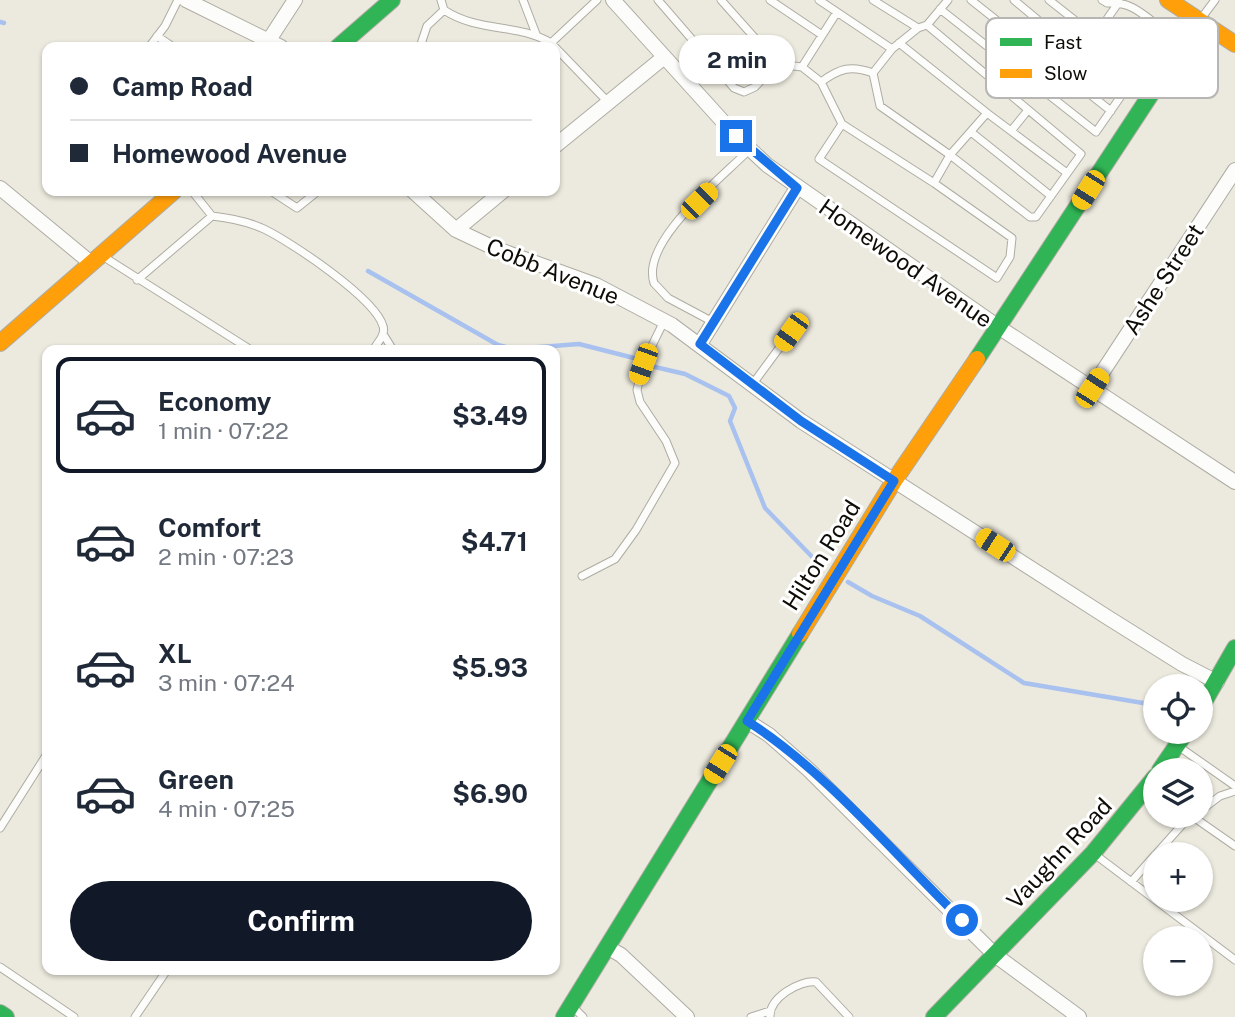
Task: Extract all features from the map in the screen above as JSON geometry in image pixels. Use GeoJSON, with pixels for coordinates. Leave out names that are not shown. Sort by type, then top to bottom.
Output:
{"type":"FeatureCollection","features":[{"type":"Feature","properties":{"kind":"street"},"geometry":{"type":"LineString","coordinates":[[186,0],[271,42]]}},
{"type":"Feature","properties":{"kind":"street"},"geometry":{"type":"LineString","coordinates":[[276,42],[295,0]]}},
{"type":"Feature","properties":{"kind":"street"},"geometry":{"type":"LineString","coordinates":[[344,42],[392,0]]}},
{"type":"Feature","properties":{"kind":"street","name":"Homewood Avenue"},"geometry":{"type":"LineString","coordinates":[[613,0],[663,58],[750,149],[797,188],[997,326],[1235,482]]}},
{"type":"Feature","properties":{"kind":"street"},"geometry":{"type":"LineString","coordinates":[[1168,0],[1195,18]]}},
{"type":"Feature","properties":{"kind":"street"},"geometry":{"type":"LineString","coordinates":[[1218,33],[1235,44]]}},
{"type":"Feature","properties":{"kind":"street"},"geometry":{"type":"LineString","coordinates":[[560,142],[663,58]]}},
{"type":"Feature","properties":{"kind":"street","name":"Hilton Road"},"geometry":{"type":"LineString","coordinates":[[568,1011],[894,481],[1044,260],[1149,98]]}},
{"type":"Feature","properties":{"kind":"street","name":"Ashe Street"},"geometry":{"type":"LineString","coordinates":[[1092,388],[1235,170]]}},
{"type":"Feature","properties":{"kind":"street"},"geometry":{"type":"LineString","coordinates":[[0,188],[96,259]]}},
{"type":"Feature","properties":{"kind":"street"},"geometry":{"type":"LineString","coordinates":[[700,344],[797,188]]}},
{"type":"Feature","properties":{"kind":"street"},"geometry":{"type":"LineString","coordinates":[[2,337],[168,196]]}},
{"type":"Feature","properties":{"kind":"street","name":"Cobb Avenue"},"geometry":{"type":"LineString","coordinates":[[419,196],[456,230],[494,248],[596,285],[664,321],[700,344],[801,421],[1182,664],[1217,682]]}},
{"type":"Feature","properties":{"kind":"street"},"geometry":{"type":"LineString","coordinates":[[456,230],[497,196]]}},
{"type":"Feature","properties":{"kind":"street"},"geometry":{"type":"LineString","coordinates":[[1213,688],[1235,648]]}},
{"type":"Feature","properties":{"kind":"street"},"geometry":{"type":"LineString","coordinates":[[747,721],[769,735],[809,770],[995,955],[1079,1017]]}},
{"type":"Feature","properties":{"kind":"street"},"geometry":{"type":"LineString","coordinates":[[1168,758],[1177,746]]}},
{"type":"Feature","properties":{"kind":"street","name":"Vaughn Road"},"geometry":{"type":"LineString","coordinates":[[934,1017],[1093,853],[1143,795]]}},
{"type":"Feature","properties":{"kind":"street"},"geometry":{"type":"LineString","coordinates":[[607,947],[621,956],[687,1017]]}},
{"type":"Feature","properties":{"kind":"street"},"geometry":{"type":"LineString","coordinates":[[0,1013],[6,1017]]}},
{"type":"Feature","properties":{"kind":"lane"},"geometry":{"type":"LineString","coordinates":[[153,42],[178,0]]}},
{"type":"Feature","properties":{"kind":"lane"},"geometry":{"type":"LineString","coordinates":[[441,0],[444,10],[459,20],[495,30],[536,34],[549,42]]}},
{"type":"Feature","properties":{"kind":"lane"},"geometry":{"type":"LineString","coordinates":[[523,0],[536,34]]}},
{"type":"Feature","properties":{"kind":"lane"},"geometry":{"type":"LineString","coordinates":[[552,42],[597,0]]}},
{"type":"Feature","properties":{"kind":"lane"},"geometry":{"type":"LineString","coordinates":[[658,0],[734,88],[744,92],[755,87],[779,61]]}},
{"type":"Feature","properties":{"kind":"lane"},"geometry":{"type":"LineString","coordinates":[[721,0],[755,41],[779,61],[802,67],[821,82],[842,124],[934,183],[1012,238],[1010,257],[997,278],[819,159],[842,124]]}},
{"type":"Feature","properties":{"kind":"lane"},"geometry":{"type":"LineString","coordinates":[[770,0],[822,35]]}},
{"type":"Feature","properties":{"kind":"lane"},"geometry":{"type":"LineString","coordinates":[[819,0],[892,49]]}},
{"type":"Feature","properties":{"kind":"lane"},"geometry":{"type":"LineString","coordinates":[[873,0],[918,29]]}},
{"type":"Feature","properties":{"kind":"lane"},"geometry":{"type":"LineString","coordinates":[[873,73],[892,49],[927,25],[948,0]]}},
{"type":"Feature","properties":{"kind":"lane"},"geometry":{"type":"LineString","coordinates":[[971,0],[994,18]]}},
{"type":"Feature","properties":{"kind":"lane"},"geometry":{"type":"LineString","coordinates":[[1014,0],[1036,18]]}},
{"type":"Feature","properties":{"kind":"lane"},"geometry":{"type":"LineString","coordinates":[[1049,0],[1072,18]]}},
{"type":"Feature","properties":{"kind":"lane"},"geometry":{"type":"LineString","coordinates":[[1102,0],[1107,4],[1119,2],[1130,6],[1148,18]]}},
{"type":"Feature","properties":{"kind":"lane"},"geometry":{"type":"LineString","coordinates":[[1201,18],[1215,0]]}},
{"type":"Feature","properties":{"kind":"lane"},"geometry":{"type":"LineString","coordinates":[[1108,18],[1119,2]]}},
{"type":"Feature","properties":{"kind":"lane"},"geometry":{"type":"LineString","coordinates":[[940,9],[986,45]]}},
{"type":"Feature","properties":{"kind":"lane"},"geometry":{"type":"LineString","coordinates":[[422,42],[427,26],[444,10]]}},
{"type":"Feature","properties":{"kind":"lane"},"geometry":{"type":"LineString","coordinates":[[802,67],[837,12]]}},
{"type":"Feature","properties":{"kind":"lane"},"geometry":{"type":"LineString","coordinates":[[927,25],[986,75]]}},
{"type":"Feature","properties":{"kind":"lane"},"geometry":{"type":"LineString","coordinates":[[157,36],[166,42]]}},
{"type":"Feature","properties":{"kind":"lane"},"geometry":{"type":"LineString","coordinates":[[900,43],[1067,173]]}},
{"type":"Feature","properties":{"kind":"lane"},"geometry":{"type":"LineString","coordinates":[[560,52],[608,102]]}},
{"type":"Feature","properties":{"kind":"lane"},"geometry":{"type":"LineString","coordinates":[[821,82],[832,74],[855,66],[873,73]]}},
{"type":"Feature","properties":{"kind":"lane"},"geometry":{"type":"LineString","coordinates":[[873,73],[880,106],[950,155],[1030,217],[1036,216],[1081,154],[1014,98]]}},
{"type":"Feature","properties":{"kind":"lane"},"geometry":{"type":"LineString","coordinates":[[1053,98],[1096,132],[1120,98]]}},
{"type":"Feature","properties":{"kind":"lane"},"geometry":{"type":"LineString","coordinates":[[1095,98],[1111,111]]}},
{"type":"Feature","properties":{"kind":"lane"},"geometry":{"type":"LineString","coordinates":[[1011,131],[1028,110]]}},
{"type":"Feature","properties":{"kind":"lane"},"geometry":{"type":"LineString","coordinates":[[934,183],[950,155],[987,113]]}},
{"type":"Feature","properties":{"kind":"lane"},"geometry":{"type":"LineString","coordinates":[[971,132],[1051,197]]}},
{"type":"Feature","properties":{"kind":"lane"},"geometry":{"type":"LineString","coordinates":[[714,323],[668,298],[654,283],[652,263],[664,238],[750,149]]}},
{"type":"Feature","properties":{"kind":"lane"},"geometry":{"type":"LineString","coordinates":[[196,196],[212,216],[242,220],[265,229],[354,289],[383,326],[383,334],[376,345]]}},
{"type":"Feature","properties":{"kind":"lane"},"geometry":{"type":"LineString","coordinates":[[279,196],[298,208],[312,196]]}},
{"type":"Feature","properties":{"kind":"lane"},"geometry":{"type":"LineString","coordinates":[[137,281],[212,216]]}},
{"type":"Feature","properties":{"kind":"lane"},"geometry":{"type":"LineString","coordinates":[[96,259],[243,345]]}},
{"type":"Feature","properties":{"kind":"lane"},"geometry":{"type":"LineString","coordinates":[[582,576],[615,559],[636,530],[675,463],[666,441],[640,402],[637,390],[643,364],[664,321]]}},
{"type":"Feature","properties":{"kind":"lane"},"geometry":{"type":"LineString","coordinates":[[752,385],[791,332]]}},
{"type":"Feature","properties":{"kind":"lane"},"geometry":{"type":"LineString","coordinates":[[383,334],[390,345]]}},
{"type":"Feature","properties":{"kind":"lane"},"geometry":{"type":"LineString","coordinates":[[1177,746],[1235,788],[1213,801]]}},
{"type":"Feature","properties":{"kind":"lane"},"geometry":{"type":"LineString","coordinates":[[0,828],[42,762]]}},
{"type":"Feature","properties":{"kind":"lane"},"geometry":{"type":"LineString","coordinates":[[1168,842],[1180,828]]}},
{"type":"Feature","properties":{"kind":"lane"},"geometry":{"type":"LineString","coordinates":[[1209,828],[1235,846]]}},
{"type":"Feature","properties":{"kind":"lane"},"geometry":{"type":"LineString","coordinates":[[1093,853],[1235,960]]}},
{"type":"Feature","properties":{"kind":"lane"},"geometry":{"type":"LineString","coordinates":[[1131,882],[1143,869]]}},
{"type":"Feature","properties":{"kind":"lane"},"geometry":{"type":"LineString","coordinates":[[0,967],[74,1017]]}},
{"type":"Feature","properties":{"kind":"lane"},"geometry":{"type":"LineString","coordinates":[[135,1017],[164,975]]}},
{"type":"Feature","properties":{"kind":"lane"},"geometry":{"type":"LineString","coordinates":[[751,1017],[770,1014],[781,996],[805,981],[816,982],[849,1017]]}},
{"type":"Feature","properties":{"kind":"lane"},"geometry":{"type":"LineString","coordinates":[[568,1011],[583,1017]]}},
{"type":"Feature","properties":{"kind":"waterway"},"geometry":{"type":"LineString","coordinates":[[0,22],[4,23]]}},
{"type":"Feature","properties":{"kind":"waterway"},"geometry":{"type":"LineString","coordinates":[[368,271],[498,345]]}},
{"type":"Feature","properties":{"kind":"waterway"},"geometry":{"type":"LineString","coordinates":[[560,345],[579,344],[634,358]]}},
{"type":"Feature","properties":{"kind":"waterway"},"geometry":{"type":"LineString","coordinates":[[655,367],[685,374],[729,396],[735,408],[730,421],[765,508],[818,563]]}},
{"type":"Feature","properties":{"kind":"waterway"},"geometry":{"type":"LineString","coordinates":[[848,582],[872,596],[920,616],[1024,683],[1143,703]]}},
{"type":"Feature","properties":{"kind":"traffic: fast"},"geometry":{"type":"LineString","coordinates":[[344,42],[392,0]]}},
{"type":"Feature","properties":{"kind":"traffic: fast"},"geometry":{"type":"LineString","coordinates":[[977,359],[1148,98]]}},
{"type":"Feature","properties":{"kind":"traffic: fast"},"geometry":{"type":"LineString","coordinates":[[564,1017],[800,634]]}},
{"type":"Feature","properties":{"kind":"traffic: fast"},"geometry":{"type":"LineString","coordinates":[[1213,686],[1235,648]]}},
{"type":"Feature","properties":{"kind":"traffic: fast"},"geometry":{"type":"LineString","coordinates":[[1168,758],[1178,744]]}},
{"type":"Feature","properties":{"kind":"traffic: fast"},"geometry":{"type":"LineString","coordinates":[[934,1017],[1093,853],[1143,792]]}},
{"type":"Feature","properties":{"kind":"traffic: fast"},"geometry":{"type":"LineString","coordinates":[[0,1013],[6,1017]]}},
{"type":"Feature","properties":{"kind":"traffic: slow"},"geometry":{"type":"LineString","coordinates":[[1168,0],[1195,18]]}},
{"type":"Feature","properties":{"kind":"traffic: slow"},"geometry":{"type":"LineString","coordinates":[[1218,33],[1235,44]]}},
{"type":"Feature","properties":{"kind":"traffic: slow"},"geometry":{"type":"LineString","coordinates":[[0,343],[168,196]]}},
{"type":"Feature","properties":{"kind":"traffic: slow"},"geometry":{"type":"LineString","coordinates":[[800,634],[894,481],[977,359]]}},
{"type":"Feature","properties":{"kind":"route"},"geometry":{"type":"LineString","coordinates":[[736,136],[766,165],[797,188],[700,344],[801,421],[894,481],[747,721],[769,735],[809,770],[962,920]]}}]}
